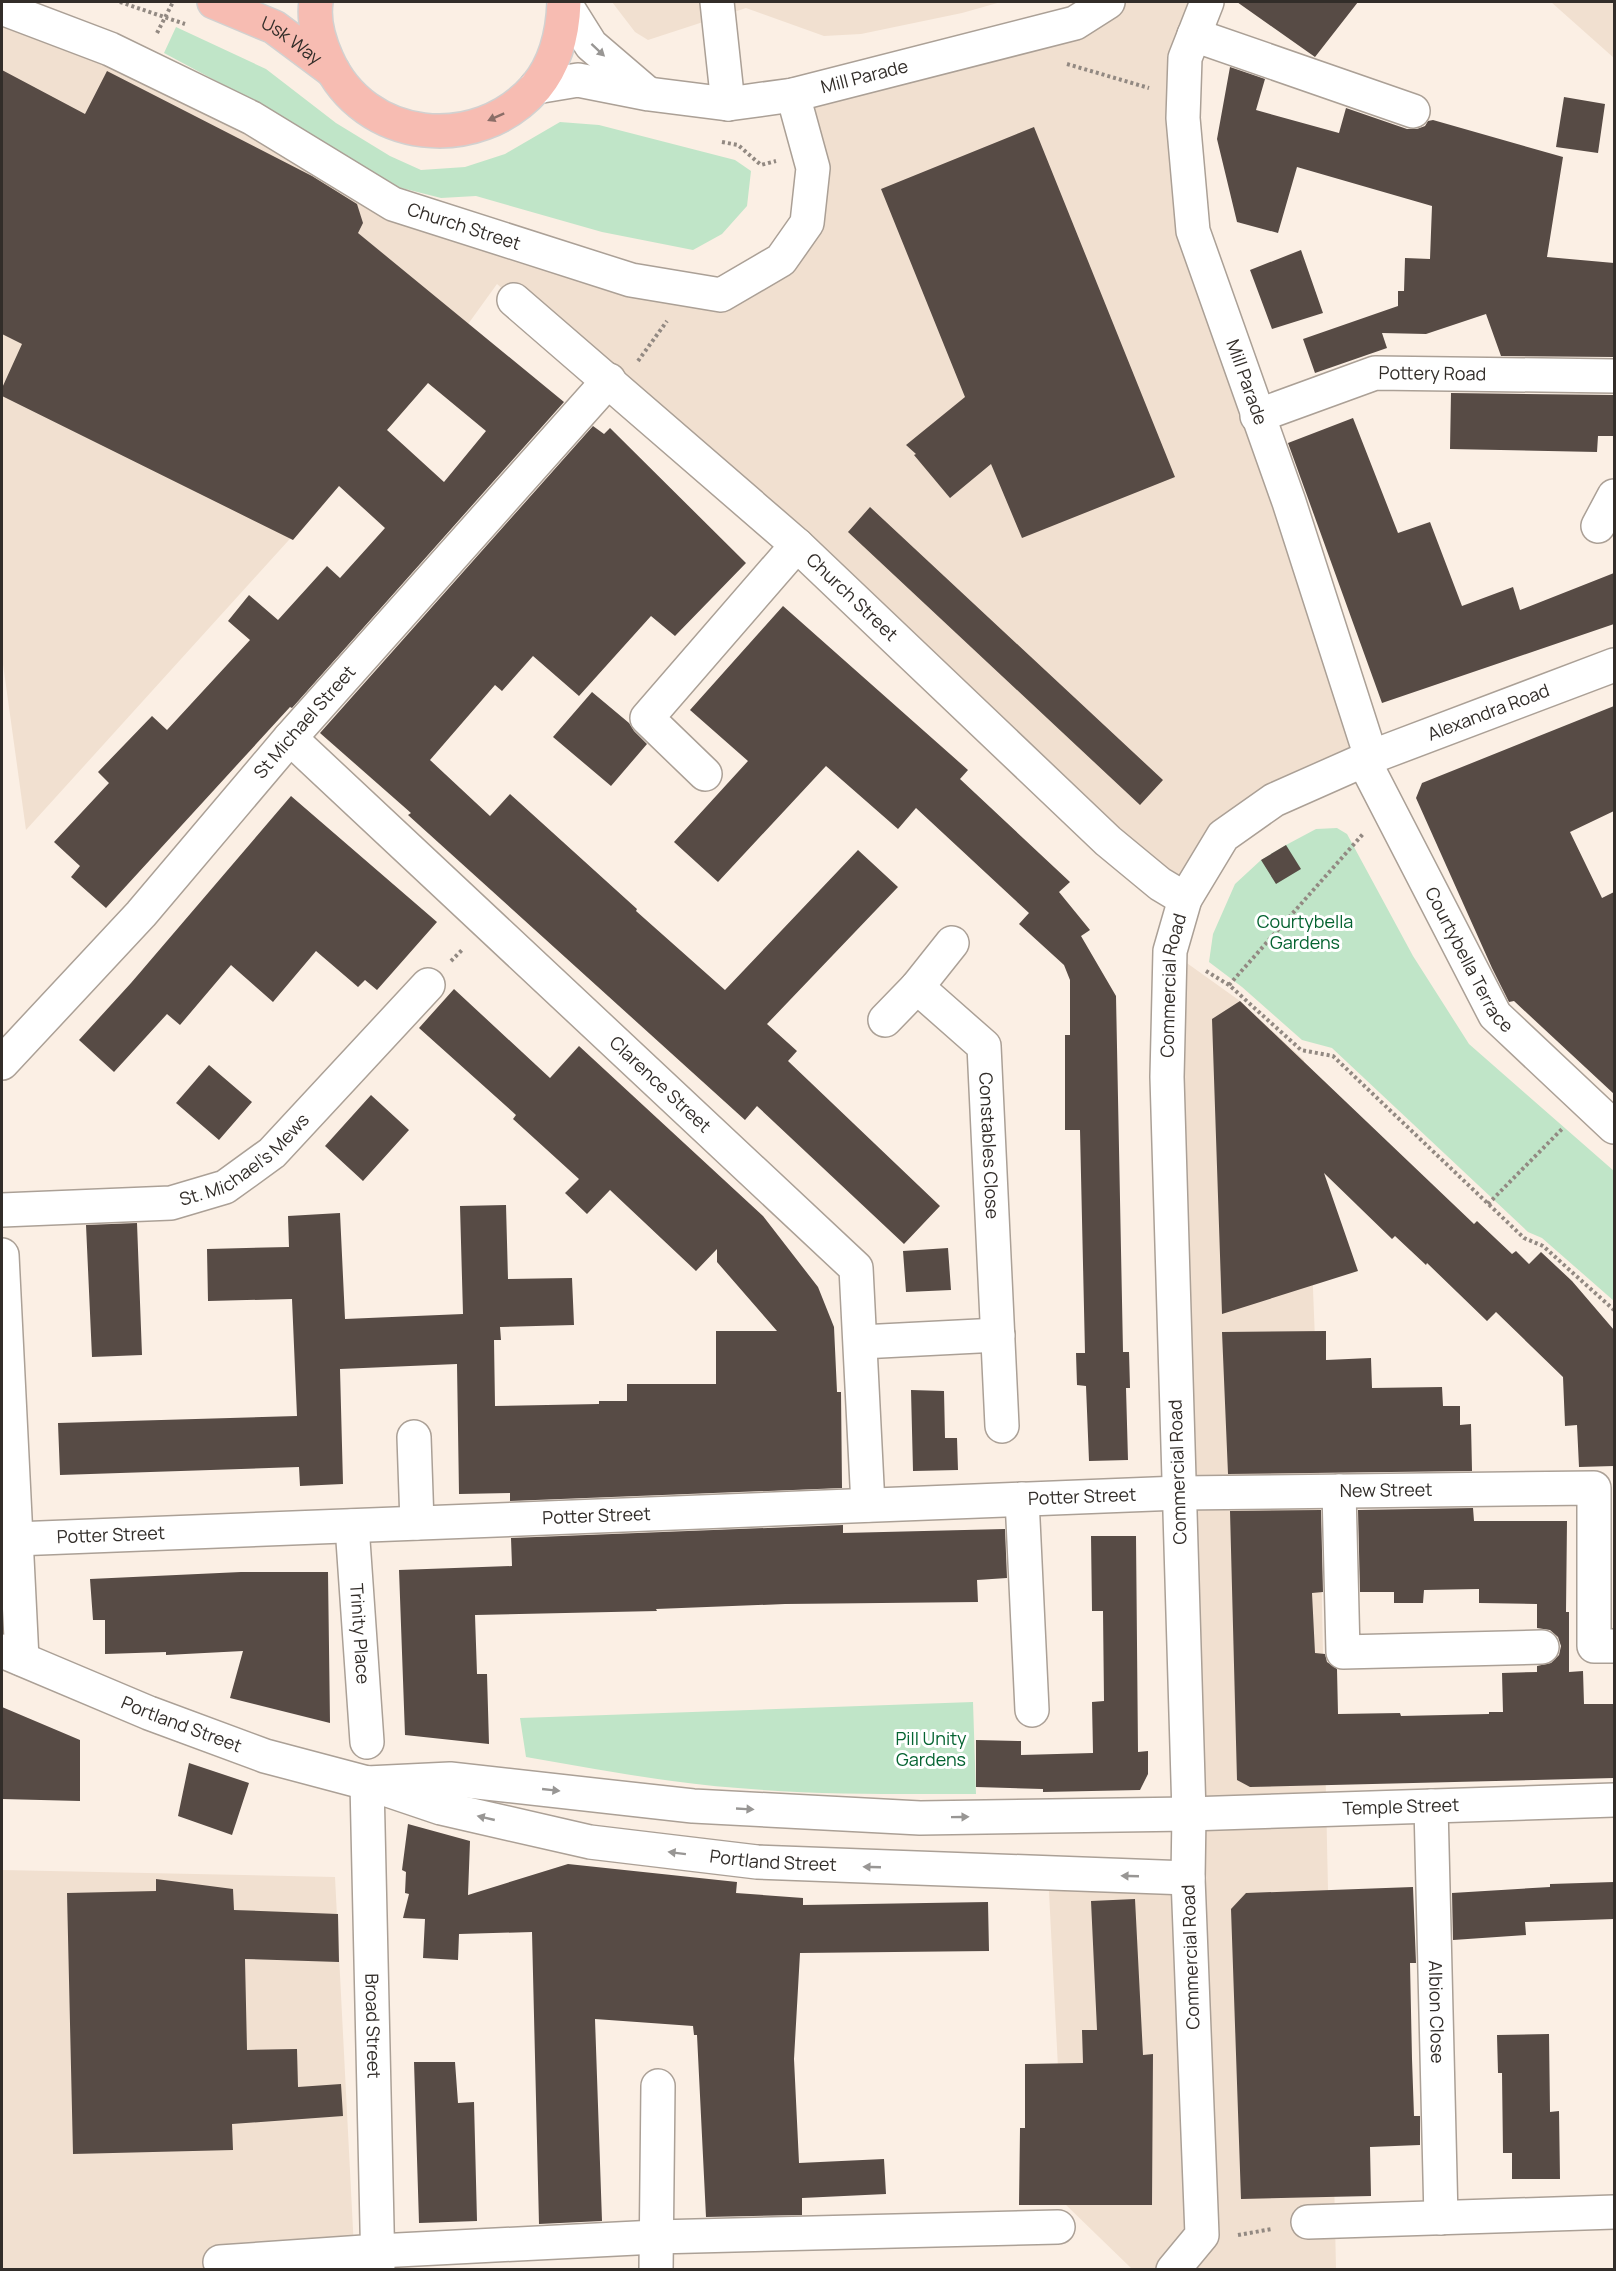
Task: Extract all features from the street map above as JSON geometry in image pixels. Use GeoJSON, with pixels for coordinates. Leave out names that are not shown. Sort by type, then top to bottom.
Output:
{"type":"FeatureCollection","features":[{"type":"Feature","properties":{"kind":"main road","name":"Usk Way"},"geometry":{"type":"LineString","coordinates":[[214,2],[274,27],[333,72]]}},
{"type":"Feature","properties":{"kind":"main road"},"geometry":{"type":"LineString","coordinates":[[316,2],[320,41],[333,72],[358,102],[392,123],[430,132],[470,129],[507,113],[536,87],[552,61],[562,33],[564,2]]}},
{"type":"Feature","properties":{"kind":"street"},"geometry":{"type":"LineString","coordinates":[[564,2],[591,45],[649,94]]}},
{"type":"Feature","properties":{"kind":"street"},"geometry":{"type":"LineString","coordinates":[[717,2],[728,104]]}},
{"type":"Feature","properties":{"kind":"street","name":"Mill Parade"},"geometry":{"type":"LineString","coordinates":[[536,87],[578,80],[649,94],[728,104],[793,95],[1075,23],[1108,2]]}},
{"type":"Feature","properties":{"kind":"street","name":"Mill Parade"},"geometry":{"type":"LineString","coordinates":[[1208,2],[1185,58],[1183,118],[1193,231],[1289,502],[1368,759]]}},
{"type":"Feature","properties":{"kind":"street","name":"Church Street"},"geometry":{"type":"LineString","coordinates":[[2,8],[110,49],[252,118],[393,204],[631,280],[721,295],[781,260],[807,223],[813,168],[793,95]]}},
{"type":"Feature","properties":{"kind":"street"},"geometry":{"type":"LineString","coordinates":[[1194,35],[1413,111]]}},
{"type":"Feature","properties":{"kind":"street","name":"Church Street"},"geometry":{"type":"LineString","coordinates":[[514,300],[797,545],[1108,841],[1160,884],[1185,898]]}},
{"type":"Feature","properties":{"kind":"street","name":"Pottery Road"},"geometry":{"type":"LineString","coordinates":[[1257,416],[1375,373],[1614,376]]}},
{"type":"Feature","properties":{"kind":"street","name":"St Michael Street"},"geometry":{"type":"LineString","coordinates":[[2,1063],[148,906],[290,738],[614,385]]}},
{"type":"Feature","properties":{"kind":"street"},"geometry":{"type":"LineString","coordinates":[[1598,526],[1614,496]]}},
{"type":"Feature","properties":{"kind":"street"},"geometry":{"type":"LineString","coordinates":[[705,774],[647,718],[797,545]]}},
{"type":"Feature","properties":{"kind":"street","name":"Alexandra Road"},"geometry":{"type":"LineString","coordinates":[[1368,759],[1614,665]]}},
{"type":"Feature","properties":{"kind":"street","name":"Clarence Street"},"geometry":{"type":"LineString","coordinates":[[290,738],[856,1268],[868,1505]]}},
{"type":"Feature","properties":{"kind":"street","name":"Courtybella Terrace"},"geometry":{"type":"LineString","coordinates":[[1368,759],[1387,806],[1495,1015],[1614,1127]]}},
{"type":"Feature","properties":{"kind":"street","name":"Commercial Road"},"geometry":{"type":"LineString","coordinates":[[1202,2235],[1188,1878],[1189,1814],[1167,1077],[1170,951],[1185,898],[1224,836],[1274,800],[1368,759]]}},
{"type":"Feature","properties":{"kind":"street"},"geometry":{"type":"LineString","coordinates":[[885,1020],[917,987],[952,943]]}},
{"type":"Feature","properties":{"kind":"street","name":"St. Michael's Mews"},"geometry":{"type":"LineString","coordinates":[[2,1210],[171,1203],[225,1187],[272,1153],[428,985]]}},
{"type":"Feature","properties":{"kind":"street","name":"Constables Close"},"geometry":{"type":"LineString","coordinates":[[917,987],[984,1046],[1002,1426]]}},
{"type":"Feature","properties":{"kind":"street"},"geometry":{"type":"LineString","coordinates":[[2,1255],[15,1539],[11,1655]]}},
{"type":"Feature","properties":{"kind":"street"},"geometry":{"type":"LineString","coordinates":[[861,1342],[998,1335]]}},
{"type":"Feature","properties":{"kind":"street"},"geometry":{"type":"LineString","coordinates":[[414,1437],[417,1524]]}},
{"type":"Feature","properties":{"kind":"street","name":"New Street"},"geometry":{"type":"LineString","coordinates":[[1179,1493],[1594,1488],[1594,1646],[1614,1646]]}},
{"type":"Feature","properties":{"kind":"street"},"geometry":{"type":"LineString","coordinates":[[1339,1491],[1343,1652],[1542,1647]]}},
{"type":"Feature","properties":{"kind":"street","name":"Potter Street"},"geometry":{"type":"LineString","coordinates":[[15,1539],[1179,1493]]}},
{"type":"Feature","properties":{"kind":"street"},"geometry":{"type":"LineString","coordinates":[[1022,1499],[1032,1710]]}},
{"type":"Feature","properties":{"kind":"street","name":"Trinity Place"},"geometry":{"type":"LineString","coordinates":[[352,1526],[367,1742]]}},
{"type":"Feature","properties":{"kind":"street","name":"Portland Street"},"geometry":{"type":"LineString","coordinates":[[11,1655],[149,1713],[265,1756],[367,1783],[441,1808],[590,1842],[757,1862],[1188,1878]]}},
{"type":"Feature","properties":{"kind":"street","name":"Portland Street"},"geometry":{"type":"LineString","coordinates":[[367,1783],[450,1779],[693,1806],[920,1818],[1189,1814]]}},
{"type":"Feature","properties":{"kind":"street","name":"Broad Street"},"geometry":{"type":"LineString","coordinates":[[367,1783],[378,2260]]}},
{"type":"Feature","properties":{"kind":"street"},"geometry":{"type":"LineString","coordinates":[[590,1842],[613,1797]]}},
{"type":"Feature","properties":{"kind":"street","name":"Temple Street"},"geometry":{"type":"LineString","coordinates":[[1189,1814],[1614,1800]]}},
{"type":"Feature","properties":{"kind":"street","name":"Albion Close"},"geometry":{"type":"LineString","coordinates":[[1431,1806],[1440,2218]]}},
{"type":"Feature","properties":{"kind":"street"},"geometry":{"type":"LineString","coordinates":[[918,1869],[920,1818]]}},
{"type":"Feature","properties":{"kind":"street"},"geometry":{"type":"LineString","coordinates":[[656,2270],[658,2086]]}},
{"type":"Feature","properties":{"kind":"street"},"geometry":{"type":"LineString","coordinates":[[1308,2222],[1614,2212]]}},
{"type":"Feature","properties":{"kind":"street"},"geometry":{"type":"LineString","coordinates":[[220,2262],[378,2260],[656,2237],[1058,2227]]}},
{"type":"Feature","properties":{"kind":"street"},"geometry":{"type":"LineString","coordinates":[[1173,2270],[1202,2235]]}},
{"type":"Feature","properties":{"kind":"path"},"geometry":{"type":"LineString","coordinates":[[1062,63],[1184,98]]}},
{"type":"Feature","properties":{"kind":"path"},"geometry":{"type":"LineString","coordinates":[[614,385],[689,289]]}},
{"type":"Feature","properties":{"kind":"path"},"geometry":{"type":"LineString","coordinates":[[1229,985],[1387,806]]}},
{"type":"Feature","properties":{"kind":"path"},"geometry":{"type":"LineString","coordinates":[[428,985],[487,923]]}},
{"type":"Feature","properties":{"kind":"path"},"geometry":{"type":"LineString","coordinates":[[1170,951],[1229,985],[1301,1050],[1332,1056],[1524,1238],[1543,1246],[1614,1310]]}},
{"type":"Feature","properties":{"kind":"path"},"geometry":{"type":"LineString","coordinates":[[1488,1204],[1588,1102]]}},
{"type":"Feature","properties":{"kind":"path"},"geometry":{"type":"LineString","coordinates":[[1202,2235],[1234,2235],[1308,2222]]}},
{"type":"Feature","properties":{"kind":"shaded area"},"geometry":{"type":"Polygon","coordinates":[[[612,2],[1001,2],[962,13],[861,34],[824,36],[746,8],[648,40],[635,32],[612,2]]]}},
{"type":"Feature","properties":{"kind":"shaded area"},"geometry":{"type":"Polygon","coordinates":[[[1108,2],[1207,2],[1185,58],[1193,231],[1371,757],[1274,800],[1185,899],[618,389],[497,284],[419,392],[288,541],[26,830],[2,657],[2,8],[393,204],[721,295],[807,223],[793,95],[1108,2]]]}},
{"type":"Feature","properties":{"kind":"shaded area"},"geometry":{"type":"Polygon","coordinates":[[[1551,2],[1614,2],[1614,58],[1551,2]]]}},
{"type":"Feature","properties":{"kind":"shaded area"},"geometry":{"type":"Polygon","coordinates":[[[1170,951],[1240,1001],[1304,1060],[1318,1416],[1336,2269],[1132,2269],[1065,2204],[1048,1873],[1188,1878],[1170,951]]]}},
{"type":"Feature","properties":{"kind":"shaded area"},"geometry":{"type":"Polygon","coordinates":[[[2,1870],[335,1877],[355,2269],[2,2270],[2,1870]]]}},
{"type":"Feature","properties":{"kind":"green space"},"geometry":{"type":"Polygon","coordinates":[[[176,27],[266,69],[336,123],[390,156],[421,170],[465,167],[505,154],[560,122],[599,125],[735,160],[751,171],[747,206],[722,234],[693,250],[602,232],[476,196],[441,198],[374,181],[265,107],[164,53],[176,27]]]}},
{"type":"Feature","properties":{"kind":"green space","name":"Courtybella Gardens"},"geometry":{"type":"Polygon","coordinates":[[[1337,828],[1347,834],[1413,956],[1469,1044],[1614,1171],[1614,1301],[1542,1238],[1528,1232],[1332,1048],[1302,1040],[1242,987],[1209,962],[1213,934],[1235,884],[1261,860],[1286,845],[1316,829],[1337,828]]]}},
{"type":"Feature","properties":{"kind":"green space","name":"Pill Unity Gardens"},"geometry":{"type":"Polygon","coordinates":[[[973,1702],[976,1794],[797,1792],[711,1786],[605,1771],[526,1757],[520,1718],[973,1702]]]}},
{"type":"Feature","properties":{"kind":"building"},"geometry":{"type":"Polygon","coordinates":[[[1237,2],[1358,2],[1315,57],[1237,2]]]}},
{"type":"Feature","properties":{"kind":"building"},"geometry":{"type":"Polygon","coordinates":[[[1230,67],[1265,79],[1256,110],[1339,133],[1346,108],[1407,129],[1417,129],[1433,120],[1563,157],[1547,257],[1614,263],[1614,357],[1501,356],[1486,314],[1426,334],[1382,333],[1387,348],[1315,373],[1303,339],[1398,306],[1398,291],[1404,291],[1405,258],[1430,259],[1432,206],[1297,167],[1278,233],[1237,222],[1217,139],[1230,67]]]}},
{"type":"Feature","properties":{"kind":"building"},"geometry":{"type":"Polygon","coordinates":[[[2,70],[85,114],[107,71],[312,176],[357,204],[363,223],[358,233],[564,402],[292,708],[290,707],[106,908],[71,877],[80,866],[54,842],[109,783],[98,772],[152,716],[167,730],[250,640],[228,621],[249,595],[278,620],[327,566],[340,578],[385,528],[339,486],[293,540],[2,396],[2,388],[22,344],[2,334],[2,70]],[[428,383],[387,430],[444,482],[486,431],[428,383]]]}},
{"type":"Feature","properties":{"kind":"building"},"geometry":{"type":"Polygon","coordinates":[[[1564,97],[1605,104],[1598,153],[1556,147],[1564,97]]]}},
{"type":"Feature","properties":{"kind":"building"},"geometry":{"type":"Polygon","coordinates":[[[1034,127],[1175,477],[1022,538],[991,464],[950,498],[914,455],[916,454],[906,445],[965,397],[881,189],[1034,127]]]}},
{"type":"Feature","properties":{"kind":"building"},"geometry":{"type":"Polygon","coordinates":[[[1301,250],[1323,313],[1272,329],[1250,270],[1301,250]]]}},
{"type":"Feature","properties":{"kind":"building"},"geometry":{"type":"Polygon","coordinates":[[[1451,393],[1614,395],[1614,436],[1598,436],[1597,452],[1450,449],[1451,393]]]}},
{"type":"Feature","properties":{"kind":"building"},"geometry":{"type":"Polygon","coordinates":[[[1353,418],[1398,533],[1430,522],[1462,606],[1513,587],[1520,610],[1614,573],[1614,624],[1382,703],[1288,443],[1353,418]]]}},
{"type":"Feature","properties":{"kind":"building"},"geometry":{"type":"Polygon","coordinates":[[[593,426],[604,434],[610,428],[746,563],[675,636],[651,616],[579,696],[533,656],[502,691],[495,685],[430,760],[490,816],[510,794],[725,990],[858,850],[898,887],[767,1024],[797,1051],[788,1061],[940,1206],[904,1244],[757,1106],[745,1120],[408,815],[411,813],[320,733],[593,426]]]}},
{"type":"Feature","properties":{"kind":"building"},"geometry":{"type":"Polygon","coordinates":[[[870,507],[1163,780],[1140,805],[848,532],[870,507]]]}},
{"type":"Feature","properties":{"kind":"building"},"geometry":{"type":"Polygon","coordinates":[[[783,606],[968,770],[960,779],[1070,882],[1059,892],[1090,930],[1081,936],[1116,996],[1123,1352],[1129,1352],[1130,1388],[1126,1388],[1128,1460],[1089,1461],[1086,1386],[1077,1385],[1076,1353],[1085,1353],[1080,1130],[1065,1130],[1065,1035],[1070,1035],[1070,980],[1064,965],[1019,924],[1029,913],[916,808],[898,829],[826,766],[718,882],[674,842],[748,761],[690,710],[783,606]]]}},
{"type":"Feature","properties":{"kind":"building"},"geometry":{"type":"Polygon","coordinates":[[[592,692],[629,723],[647,744],[611,786],[553,737],[592,692]]]}},
{"type":"Feature","properties":{"kind":"building"},"geometry":{"type":"Polygon","coordinates":[[[1614,706],[1614,811],[1570,832],[1602,898],[1614,892],[1614,1094],[1514,1001],[1509,1002],[1416,798],[1422,783],[1614,706]]]}},
{"type":"Feature","properties":{"kind":"building"},"geometry":{"type":"Polygon","coordinates":[[[291,796],[437,922],[377,990],[365,980],[358,987],[316,951],[273,1002],[231,965],[180,1025],[167,1014],[114,1072],[79,1040],[131,983],[291,796]]]}},
{"type":"Feature","properties":{"kind":"building"},"geometry":{"type":"Polygon","coordinates":[[[1286,845],[1301,869],[1276,884],[1261,860],[1286,845]]]}},
{"type":"Feature","properties":{"kind":"building"},"geometry":{"type":"Polygon","coordinates":[[[454,989],[550,1078],[579,1046],[763,1216],[818,1287],[834,1327],[837,1392],[841,1392],[842,1488],[510,1501],[510,1493],[459,1494],[457,1364],[340,1369],[343,1484],[300,1486],[299,1467],[60,1475],[58,1423],[297,1416],[292,1299],[208,1301],[207,1249],[289,1247],[288,1216],[340,1213],[345,1319],[463,1314],[460,1206],[506,1205],[508,1279],[572,1278],[574,1325],[500,1327],[501,1340],[494,1340],[495,1406],[599,1404],[599,1401],[627,1401],[627,1384],[716,1384],[716,1331],[777,1331],[717,1262],[717,1249],[696,1271],[610,1190],[587,1214],[565,1193],[579,1179],[513,1119],[516,1115],[419,1028],[454,989]]]}},
{"type":"Feature","properties":{"kind":"building"},"geometry":{"type":"Polygon","coordinates":[[[1240,1001],[1474,1224],[1477,1221],[1512,1254],[1516,1251],[1529,1264],[1541,1252],[1572,1281],[1614,1330],[1614,1466],[1579,1467],[1577,1425],[1565,1426],[1563,1377],[1496,1312],[1487,1321],[1427,1263],[1426,1265],[1395,1236],[1392,1239],[1324,1173],[1358,1271],[1222,1314],[1212,1019],[1240,1001]]]}},
{"type":"Feature","properties":{"kind":"building"},"geometry":{"type":"Polygon","coordinates":[[[209,1065],[252,1102],[219,1140],[176,1103],[209,1065]]]}},
{"type":"Feature","properties":{"kind":"building"},"geometry":{"type":"Polygon","coordinates":[[[371,1095],[409,1130],[363,1181],[325,1146],[371,1095]]]}},
{"type":"Feature","properties":{"kind":"building"},"geometry":{"type":"Polygon","coordinates":[[[137,1223],[142,1355],[92,1357],[86,1225],[137,1223]]]}},
{"type":"Feature","properties":{"kind":"building"},"geometry":{"type":"Polygon","coordinates":[[[948,1248],[951,1290],[906,1292],[903,1251],[948,1248]]]}},
{"type":"Feature","properties":{"kind":"building"},"geometry":{"type":"Polygon","coordinates":[[[1326,1331],[1326,1360],[1371,1358],[1372,1388],[1442,1387],[1443,1406],[1460,1406],[1460,1425],[1471,1424],[1472,1471],[1228,1474],[1222,1332],[1326,1331]]]}},
{"type":"Feature","properties":{"kind":"building"},"geometry":{"type":"Polygon","coordinates":[[[911,1390],[944,1391],[945,1438],[957,1438],[958,1470],[913,1471],[911,1390]]]}},
{"type":"Feature","properties":{"kind":"building"},"geometry":{"type":"Polygon","coordinates":[[[1473,1508],[1474,1521],[1567,1521],[1566,1612],[1569,1612],[1569,1672],[1583,1671],[1584,1704],[1614,1704],[1614,1778],[1250,1787],[1237,1780],[1230,1511],[1321,1510],[1323,1592],[1312,1593],[1315,1653],[1325,1654],[1327,1662],[1337,1669],[1338,1714],[1400,1713],[1401,1716],[1503,1712],[1502,1673],[1537,1672],[1537,1666],[1551,1663],[1559,1655],[1561,1646],[1558,1637],[1550,1630],[1537,1628],[1537,1604],[1479,1603],[1479,1589],[1424,1590],[1423,1603],[1394,1603],[1394,1592],[1360,1592],[1358,1510],[1473,1508]]]}},
{"type":"Feature","properties":{"kind":"building"},"geometry":{"type":"Polygon","coordinates":[[[843,1525],[843,1533],[1005,1529],[1007,1578],[977,1580],[978,1602],[785,1604],[656,1609],[657,1611],[475,1615],[477,1674],[487,1674],[489,1744],[405,1735],[399,1570],[512,1566],[511,1538],[843,1525]]]}},
{"type":"Feature","properties":{"kind":"building"},"geometry":{"type":"Polygon","coordinates":[[[1091,1536],[1136,1536],[1138,1752],[1148,1751],[1148,1774],[1140,1790],[1043,1792],[1043,1789],[976,1787],[976,1740],[1021,1741],[1021,1755],[1093,1753],[1092,1702],[1104,1701],[1103,1611],[1092,1611],[1091,1536]]]}},
{"type":"Feature","properties":{"kind":"building"},"geometry":{"type":"Polygon","coordinates":[[[241,1572],[328,1572],[330,1723],[230,1698],[243,1651],[166,1655],[166,1652],[105,1654],[105,1620],[93,1620],[90,1579],[241,1572]]]}},
{"type":"Feature","properties":{"kind":"building"},"geometry":{"type":"Polygon","coordinates":[[[2,1707],[80,1740],[80,1801],[2,1799],[2,1707]]]}},
{"type":"Feature","properties":{"kind":"building"},"geometry":{"type":"Polygon","coordinates":[[[189,1763],[249,1783],[232,1835],[178,1816],[189,1763]]]}},
{"type":"Feature","properties":{"kind":"building"},"geometry":{"type":"Polygon","coordinates":[[[408,1824],[470,1841],[468,1895],[568,1864],[737,1882],[736,1893],[803,1898],[803,1905],[988,1902],[989,1951],[800,1953],[794,2059],[799,2163],[884,2159],[886,2194],[802,2198],[802,2215],[706,2217],[697,2035],[694,2035],[693,2026],[595,2019],[602,2221],[539,2224],[532,1932],[459,1934],[458,1960],[423,1958],[425,1919],[403,1918],[409,1894],[405,1893],[406,1872],[402,1870],[408,1824]]]}},
{"type":"Feature","properties":{"kind":"building"},"geometry":{"type":"Polygon","coordinates":[[[156,1879],[233,1889],[234,1910],[338,1914],[339,1962],[245,1959],[247,2050],[297,2049],[298,2087],[341,2084],[343,2116],[232,2124],[233,2150],[73,2154],[67,1893],[156,1891],[156,1879]]]}},
{"type":"Feature","properties":{"kind":"building"},"geometry":{"type":"Polygon","coordinates":[[[1614,1882],[1614,1919],[1525,1922],[1526,1935],[1453,1940],[1452,1893],[1550,1887],[1550,1884],[1614,1882]]]}},
{"type":"Feature","properties":{"kind":"building"},"geometry":{"type":"Polygon","coordinates":[[[1413,1887],[1416,1963],[1410,1963],[1412,2059],[1414,2116],[1420,2116],[1420,2145],[1370,2147],[1371,2196],[1241,2199],[1231,1909],[1246,1893],[1413,1887]]]}},
{"type":"Feature","properties":{"kind":"building"},"geometry":{"type":"Polygon","coordinates":[[[1135,1899],[1143,2055],[1153,2054],[1152,2205],[1019,2205],[1020,2128],[1025,2128],[1025,2064],[1083,2063],[1082,2030],[1097,2030],[1091,1901],[1135,1899]]]}},
{"type":"Feature","properties":{"kind":"building"},"geometry":{"type":"Polygon","coordinates":[[[1549,2034],[1550,2112],[1559,2111],[1560,2179],[1512,2179],[1512,2153],[1503,2153],[1502,2073],[1498,2073],[1497,2035],[1549,2034]]]}},
{"type":"Feature","properties":{"kind":"building"},"geometry":{"type":"Polygon","coordinates":[[[414,2062],[455,2062],[458,2103],[474,2102],[477,2221],[419,2223],[414,2062]]]}}]}
